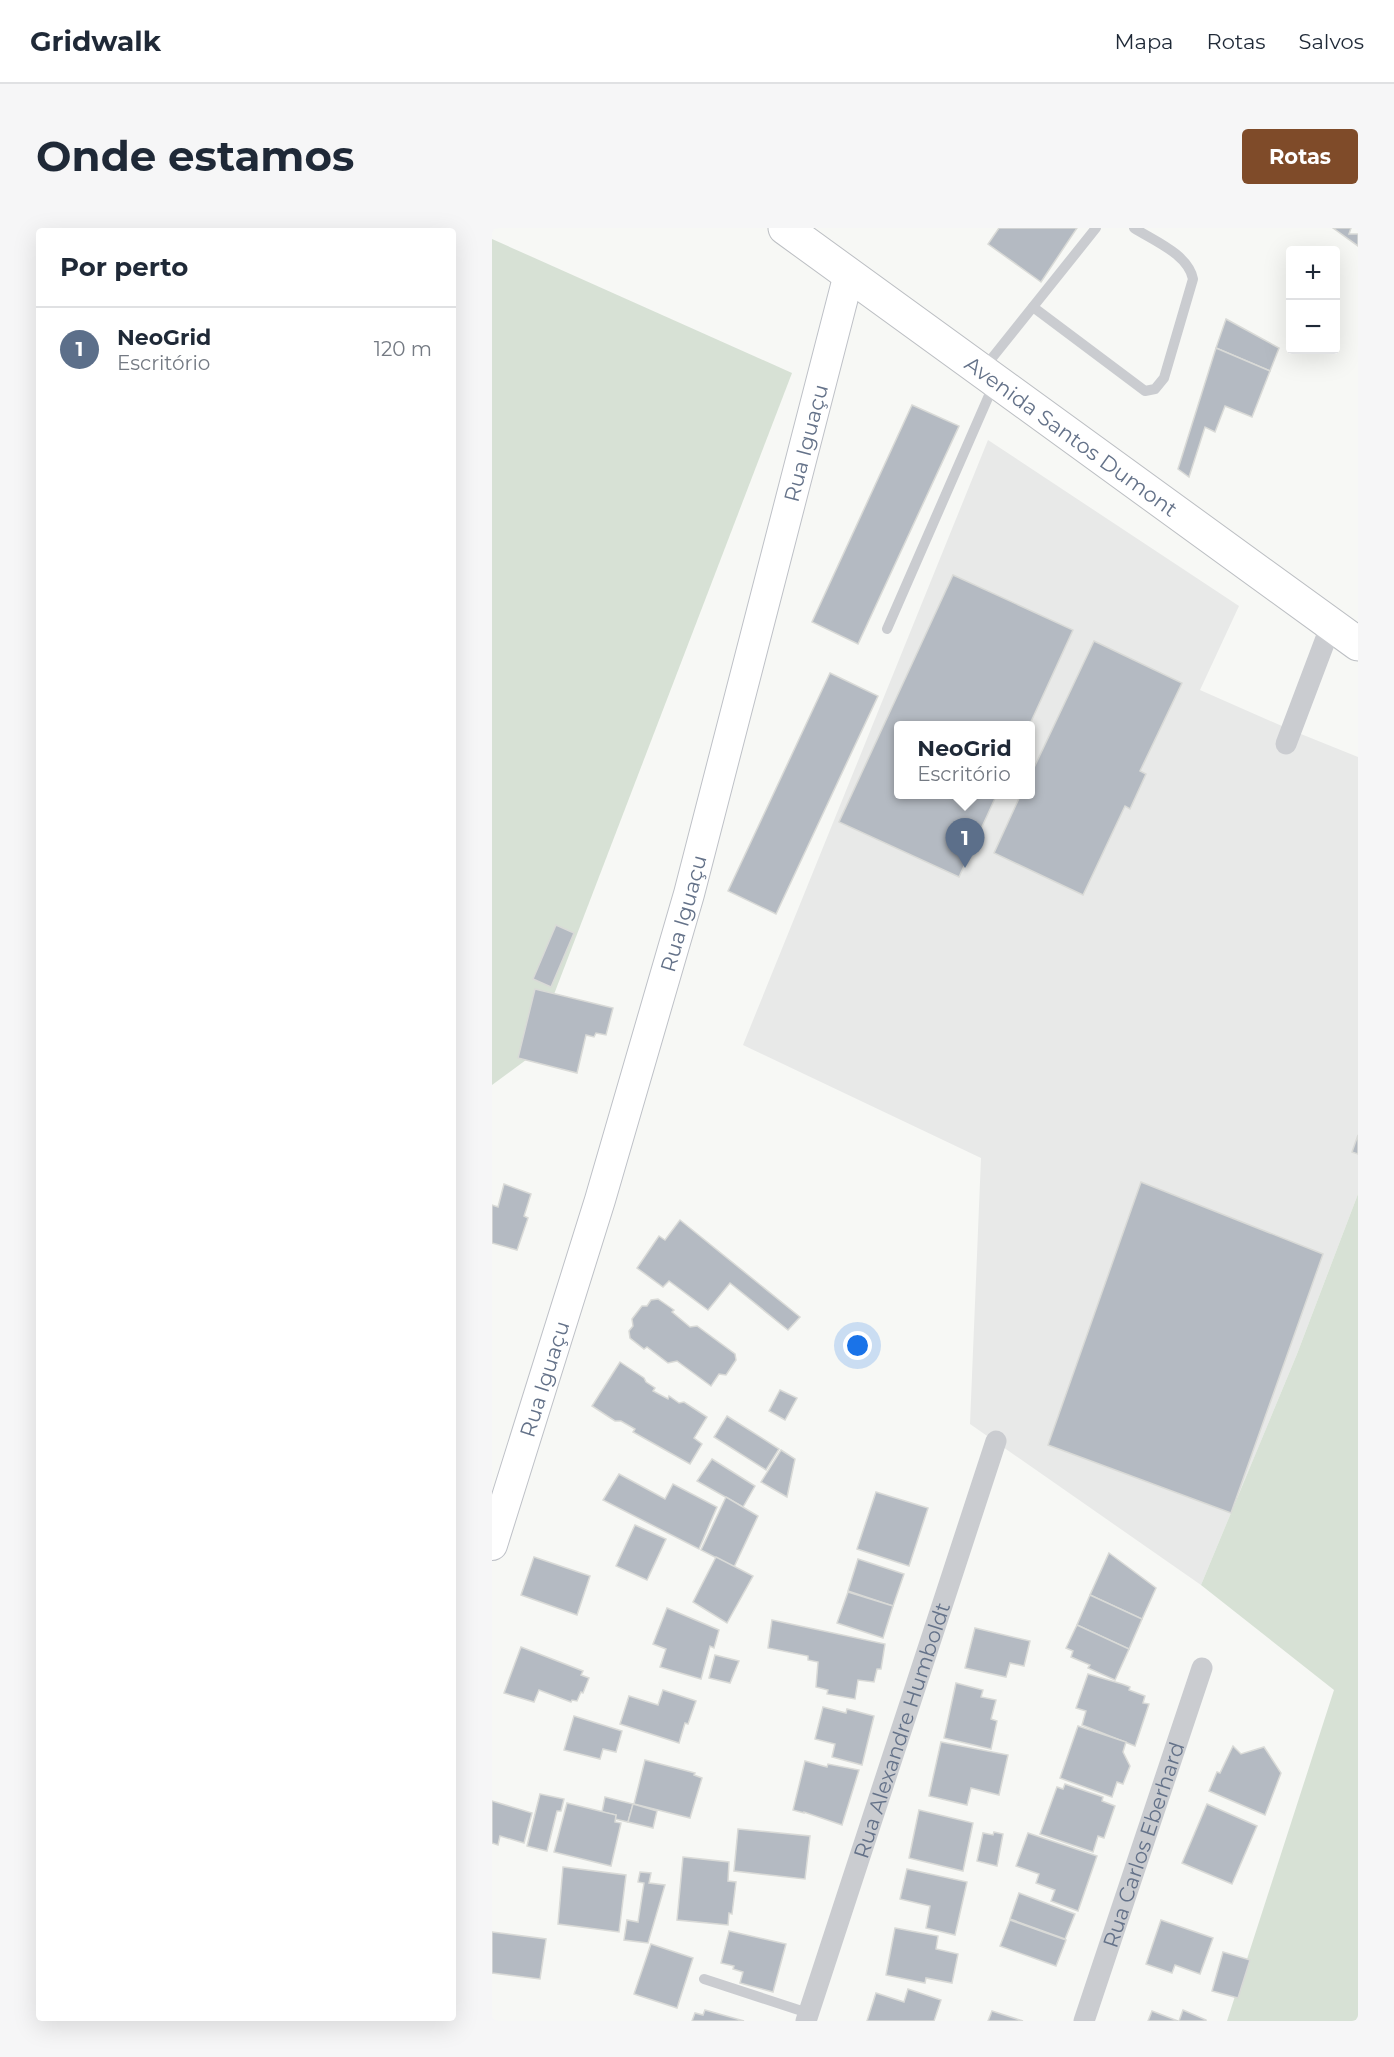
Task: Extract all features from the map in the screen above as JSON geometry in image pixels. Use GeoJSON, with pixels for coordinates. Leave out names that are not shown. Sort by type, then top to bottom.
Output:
{"type":"FeatureCollection","features":[{"type":"Feature","properties":{"kind":"main road","name":"Avenida Santos Dumont"},"geometry":{"type":"LineString","coordinates":[[785,228],[1358,644]]}},
{"type":"Feature","properties":{"kind":"street","name":"Rua Iguaçu"},"geometry":{"type":"LineString","coordinates":[[492,1545],[600,1200],[689,894],[849,274]]}},
{"type":"Feature","properties":{"kind":"street"},"geometry":{"type":"LineString","coordinates":[[1286,744],[1331,625]]}},
{"type":"Feature","properties":{"kind":"street","name":"Rua Alexandre Humboldt"},"geometry":{"type":"LineString","coordinates":[[807,2017],[996,1440]]}},
{"type":"Feature","properties":{"kind":"street","name":"Rua Carlos Eberhard"},"geometry":{"type":"LineString","coordinates":[[1084,2021],[1202,1668]]}},
{"type":"Feature","properties":{"kind":"lane"},"geometry":{"type":"LineString","coordinates":[[888,629],[989,376],[1033,307],[1096,228]]}},
{"type":"Feature","properties":{"kind":"lane"},"geometry":{"type":"LineString","coordinates":[[1033,307],[1146,391],[1155,389],[1164,378],[1192,279],[1191,268],[1182,259],[1134,228]]}},
{"type":"Feature","properties":{"kind":"lane"},"geometry":{"type":"LineString","coordinates":[[704,1979],[807,2017]]}},
{"type":"Feature","properties":{"kind":"shaded area"},"geometry":{"type":"Polygon","coordinates":[[[492,239],[792,373],[530,1057],[492,1085],[492,239]]]}},
{"type":"Feature","properties":{"kind":"shaded area"},"geometry":{"type":"Polygon","coordinates":[[[988,440],[1239,606],[1200,690],[1358,757],[1358,1194],[1297,1354],[1201,1585],[970,1424],[981,1158],[743,1045],[988,440]]]}},
{"type":"Feature","properties":{"kind":"shaded area"},"geometry":{"type":"Polygon","coordinates":[[[1358,1194],[1358,2021],[1227,2021],[1334,1690],[1201,1585],[1297,1354],[1358,1194]]]}},
{"type":"Feature","properties":{"kind":"building"},"geometry":{"type":"Polygon","coordinates":[[[999,228],[1077,228],[1041,282],[988,244],[999,228]]]}},
{"type":"Feature","properties":{"kind":"building"},"geometry":{"type":"Polygon","coordinates":[[[1333,228],[1351,228],[1349,234],[1358,234],[1358,246],[1333,228]]]}},
{"type":"Feature","properties":{"kind":"building"},"geometry":{"type":"Polygon","coordinates":[[[1226,319],[1279,348],[1270,371],[1216,348],[1226,319]]]}},
{"type":"Feature","properties":{"kind":"building"},"geometry":{"type":"Polygon","coordinates":[[[1216,348],[1270,371],[1252,417],[1225,406],[1215,432],[1205,427],[1189,477],[1178,469],[1216,348]]]}},
{"type":"Feature","properties":{"kind":"building"},"geometry":{"type":"Polygon","coordinates":[[[912,405],[959,426],[858,644],[812,622],[912,405]]]}},
{"type":"Feature","properties":{"kind":"building"},"geometry":{"type":"Polygon","coordinates":[[[953,575],[1073,630],[1031,721],[894,721],[894,799],[995,799],[959,877],[839,822],[953,575]]]}},
{"type":"Feature","properties":{"kind":"building"},"geometry":{"type":"Polygon","coordinates":[[[1094,641],[1182,683],[1140,771],[1146,774],[1130,809],[1125,806],[1083,895],[994,853],[1019,799],[1035,799],[1035,766],[1094,641]]]}},
{"type":"Feature","properties":{"kind":"building"},"geometry":{"type":"Polygon","coordinates":[[[830,673],[878,696],[776,914],[728,891],[830,673]]]}},
{"type":"Feature","properties":{"kind":"building"},"geometry":{"type":"Polygon","coordinates":[[[556,925],[574,933],[551,987],[533,979],[556,925]]]}},
{"type":"Feature","properties":{"kind":"building"},"geometry":{"type":"Polygon","coordinates":[[[535,989],[613,1008],[606,1035],[596,1033],[594,1037],[586,1035],[577,1073],[518,1058],[535,989]]]}},
{"type":"Feature","properties":{"kind":"building"},"geometry":{"type":"Polygon","coordinates":[[[1358,1135],[1358,1154],[1352,1152],[1358,1135]]]}},
{"type":"Feature","properties":{"kind":"building"},"geometry":{"type":"Polygon","coordinates":[[[1141,1182],[1323,1254],[1231,1513],[1048,1445],[1141,1182]]]}},
{"type":"Feature","properties":{"kind":"building"},"geometry":{"type":"Polygon","coordinates":[[[504,1184],[531,1194],[524,1216],[528,1218],[517,1250],[492,1243],[492,1205],[498,1207],[504,1184]]]}},
{"type":"Feature","properties":{"kind":"building"},"geometry":{"type":"Polygon","coordinates":[[[680,1220],[800,1317],[788,1330],[730,1283],[708,1310],[669,1281],[663,1287],[637,1268],[659,1236],[665,1240],[680,1220]]]}},
{"type":"Feature","properties":{"kind":"building"},"geometry":{"type":"Polygon","coordinates":[[[658,1299],[674,1310],[672,1312],[690,1327],[697,1326],[735,1354],[736,1360],[726,1375],[719,1374],[711,1386],[677,1361],[668,1363],[647,1347],[644,1349],[630,1338],[632,1319],[642,1306],[647,1306],[651,1300],[658,1299]]]}},
{"type":"Feature","properties":{"kind":"building"},"geometry":{"type":"Polygon","coordinates":[[[620,1362],[644,1378],[655,1388],[653,1391],[668,1399],[669,1396],[679,1403],[684,1402],[707,1417],[694,1438],[702,1444],[690,1464],[633,1432],[635,1429],[621,1421],[615,1421],[592,1406],[620,1362]]]}},
{"type":"Feature","properties":{"kind":"building"},"geometry":{"type":"Polygon","coordinates":[[[780,1390],[797,1398],[785,1420],[769,1411],[780,1390]]]}},
{"type":"Feature","properties":{"kind":"building"},"geometry":{"type":"Polygon","coordinates":[[[727,1416],[779,1449],[766,1470],[714,1437],[727,1416]]]}},
{"type":"Feature","properties":{"kind":"building"},"geometry":{"type":"Polygon","coordinates":[[[781,1450],[795,1459],[787,1497],[761,1482],[781,1450]]]}},
{"type":"Feature","properties":{"kind":"building"},"geometry":{"type":"Polygon","coordinates":[[[712,1459],[755,1486],[743,1507],[697,1481],[712,1459]]]}},
{"type":"Feature","properties":{"kind":"building"},"geometry":{"type":"Polygon","coordinates":[[[619,1474],[665,1499],[673,1484],[717,1507],[699,1549],[603,1500],[619,1474]]]}},
{"type":"Feature","properties":{"kind":"building"},"geometry":{"type":"Polygon","coordinates":[[[876,1492],[928,1508],[909,1566],[857,1549],[876,1492]]]}},
{"type":"Feature","properties":{"kind":"building"},"geometry":{"type":"Polygon","coordinates":[[[726,1497],[758,1516],[734,1567],[701,1550],[726,1497]]]}},
{"type":"Feature","properties":{"kind":"building"},"geometry":{"type":"Polygon","coordinates":[[[635,1525],[666,1539],[647,1580],[616,1566],[635,1525]]]}},
{"type":"Feature","properties":{"kind":"building"},"geometry":{"type":"Polygon","coordinates":[[[1109,1553],[1156,1588],[1142,1619],[1090,1595],[1109,1553]]]}},
{"type":"Feature","properties":{"kind":"building"},"geometry":{"type":"Polygon","coordinates":[[[534,1557],[590,1576],[577,1615],[521,1595],[534,1557]]]}},
{"type":"Feature","properties":{"kind":"building"},"geometry":{"type":"Polygon","coordinates":[[[716,1557],[753,1576],[727,1623],[693,1602],[716,1557]]]}},
{"type":"Feature","properties":{"kind":"building"},"geometry":{"type":"Polygon","coordinates":[[[858,1559],[904,1574],[893,1606],[848,1591],[858,1559]]]}},
{"type":"Feature","properties":{"kind":"building"},"geometry":{"type":"Polygon","coordinates":[[[848,1592],[893,1606],[883,1638],[837,1623],[848,1592]]]}},
{"type":"Feature","properties":{"kind":"building"},"geometry":{"type":"Polygon","coordinates":[[[1090,1595],[1142,1619],[1129,1649],[1077,1625],[1090,1595]]]}},
{"type":"Feature","properties":{"kind":"building"},"geometry":{"type":"Polygon","coordinates":[[[667,1608],[719,1630],[714,1648],[710,1646],[701,1679],[660,1667],[666,1649],[653,1644],[667,1608]]]}},
{"type":"Feature","properties":{"kind":"building"},"geometry":{"type":"Polygon","coordinates":[[[772,1620],[885,1644],[881,1669],[877,1669],[874,1682],[858,1680],[855,1699],[827,1694],[828,1690],[816,1687],[818,1662],[808,1660],[808,1656],[768,1648],[772,1620]]]}},
{"type":"Feature","properties":{"kind":"building"},"geometry":{"type":"Polygon","coordinates":[[[1077,1625],[1129,1649],[1115,1680],[1088,1668],[1090,1665],[1071,1657],[1073,1651],[1066,1648],[1077,1625]]]}},
{"type":"Feature","properties":{"kind":"building"},"geometry":{"type":"Polygon","coordinates":[[[975,1628],[1030,1641],[1024,1666],[1010,1663],[1006,1677],[965,1668],[975,1628]]]}},
{"type":"Feature","properties":{"kind":"building"},"geometry":{"type":"Polygon","coordinates":[[[521,1647],[583,1671],[581,1675],[589,1678],[577,1701],[572,1700],[571,1702],[539,1690],[534,1702],[504,1693],[521,1647]]]}},
{"type":"Feature","properties":{"kind":"building"},"geometry":{"type":"Polygon","coordinates":[[[715,1655],[739,1661],[730,1683],[709,1678],[715,1655]]]}},
{"type":"Feature","properties":{"kind":"building"},"geometry":{"type":"Polygon","coordinates":[[[1088,1674],[1130,1687],[1129,1690],[1145,1696],[1143,1703],[1149,1704],[1135,1746],[1082,1725],[1086,1711],[1076,1708],[1088,1674]]]}},
{"type":"Feature","properties":{"kind":"building"},"geometry":{"type":"Polygon","coordinates":[[[956,1683],[983,1690],[981,1697],[996,1700],[991,1719],[997,1721],[991,1749],[944,1738],[956,1683]]]}},
{"type":"Feature","properties":{"kind":"building"},"geometry":{"type":"Polygon","coordinates":[[[663,1690],[696,1701],[688,1724],[685,1723],[679,1743],[620,1724],[629,1696],[658,1705],[663,1690]]]}},
{"type":"Feature","properties":{"kind":"building"},"geometry":{"type":"Polygon","coordinates":[[[823,1707],[846,1713],[847,1709],[874,1716],[862,1765],[832,1757],[835,1744],[815,1739],[823,1707]]]}},
{"type":"Feature","properties":{"kind":"building"},"geometry":{"type":"Polygon","coordinates":[[[574,1716],[622,1731],[616,1752],[603,1749],[600,1759],[564,1750],[574,1716]]]}},
{"type":"Feature","properties":{"kind":"building"},"geometry":{"type":"Polygon","coordinates":[[[1078,1726],[1126,1742],[1123,1752],[1130,1766],[1123,1784],[1117,1782],[1112,1797],[1060,1778],[1078,1726]]]}},
{"type":"Feature","properties":{"kind":"building"},"geometry":{"type":"Polygon","coordinates":[[[941,1742],[1008,1755],[999,1795],[971,1788],[967,1805],[929,1796],[941,1742]]]}},
{"type":"Feature","properties":{"kind":"building"},"geometry":{"type":"Polygon","coordinates":[[[1233,1746],[1241,1754],[1264,1747],[1281,1773],[1265,1815],[1209,1791],[1217,1772],[1220,1773],[1233,1746]]]}},
{"type":"Feature","properties":{"kind":"building"},"geometry":{"type":"Polygon","coordinates":[[[645,1760],[695,1773],[694,1775],[702,1778],[690,1818],[634,1804],[645,1760]]]}},
{"type":"Feature","properties":{"kind":"building"},"geometry":{"type":"Polygon","coordinates":[[[805,1761],[827,1767],[828,1764],[859,1770],[842,1825],[793,1810],[805,1761]]]}},
{"type":"Feature","properties":{"kind":"building"},"geometry":{"type":"Polygon","coordinates":[[[1065,1784],[1103,1797],[1102,1801],[1115,1806],[1104,1838],[1098,1836],[1093,1852],[1040,1834],[1057,1787],[1063,1789],[1065,1784]]]}},
{"type":"Feature","properties":{"kind":"building"},"geometry":{"type":"Polygon","coordinates":[[[540,1794],[564,1799],[561,1811],[557,1811],[547,1851],[527,1846],[540,1794]]]}},
{"type":"Feature","properties":{"kind":"building"},"geometry":{"type":"Polygon","coordinates":[[[605,1797],[633,1804],[628,1822],[615,1819],[616,1815],[602,1812],[605,1797]]]}},
{"type":"Feature","properties":{"kind":"building"},"geometry":{"type":"Polygon","coordinates":[[[492,1801],[532,1813],[524,1843],[500,1836],[498,1845],[492,1843],[492,1801]]]}},
{"type":"Feature","properties":{"kind":"building"},"geometry":{"type":"Polygon","coordinates":[[[567,1803],[616,1815],[615,1822],[621,1823],[611,1866],[554,1852],[567,1803]]]}},
{"type":"Feature","properties":{"kind":"building"},"geometry":{"type":"Polygon","coordinates":[[[633,1804],[657,1811],[653,1828],[628,1822],[633,1804]]]}},
{"type":"Feature","properties":{"kind":"building"},"geometry":{"type":"Polygon","coordinates":[[[1207,1804],[1257,1826],[1232,1884],[1182,1863],[1207,1804]]]}},
{"type":"Feature","properties":{"kind":"building"},"geometry":{"type":"Polygon","coordinates":[[[919,1810],[973,1823],[963,1871],[909,1858],[919,1810]]]}},
{"type":"Feature","properties":{"kind":"building"},"geometry":{"type":"Polygon","coordinates":[[[738,1829],[810,1836],[805,1879],[734,1871],[738,1829]]]}},
{"type":"Feature","properties":{"kind":"building"},"geometry":{"type":"Polygon","coordinates":[[[994,1832],[1003,1834],[997,1866],[977,1861],[983,1833],[993,1835],[994,1832]]]}},
{"type":"Feature","properties":{"kind":"building"},"geometry":{"type":"Polygon","coordinates":[[[1028,1833],[1097,1856],[1078,1911],[1051,1901],[1055,1890],[1036,1883],[1039,1874],[1016,1866],[1028,1833]]]}},
{"type":"Feature","properties":{"kind":"building"},"geometry":{"type":"Polygon","coordinates":[[[683,1857],[729,1862],[728,1881],[736,1882],[732,1914],[729,1913],[728,1925],[677,1920],[683,1857]]]}},
{"type":"Feature","properties":{"kind":"building"},"geometry":{"type":"Polygon","coordinates":[[[563,1867],[626,1875],[619,1932],[558,1924],[563,1867]]]}},
{"type":"Feature","properties":{"kind":"building"},"geometry":{"type":"Polygon","coordinates":[[[907,1869],[967,1882],[955,1935],[926,1928],[930,1906],[900,1899],[907,1869]]]}},
{"type":"Feature","properties":{"kind":"building"},"geometry":{"type":"Polygon","coordinates":[[[640,1872],[651,1873],[649,1883],[665,1885],[648,1943],[624,1940],[627,1920],[638,1922],[644,1883],[638,1882],[640,1872]]]}},
{"type":"Feature","properties":{"kind":"building"},"geometry":{"type":"Polygon","coordinates":[[[1019,1893],[1075,1914],[1065,1939],[1010,1919],[1019,1893]]]}},
{"type":"Feature","properties":{"kind":"building"},"geometry":{"type":"Polygon","coordinates":[[[1010,1920],[1066,1940],[1056,1966],[1000,1946],[1010,1920]]]}},
{"type":"Feature","properties":{"kind":"building"},"geometry":{"type":"Polygon","coordinates":[[[1161,1920],[1213,1938],[1200,1974],[1175,1965],[1172,1973],[1146,1964],[1161,1920]]]}},
{"type":"Feature","properties":{"kind":"building"},"geometry":{"type":"Polygon","coordinates":[[[895,1928],[938,1936],[936,1949],[958,1954],[952,1983],[926,1978],[925,1983],[886,1975],[895,1928]]]}},
{"type":"Feature","properties":{"kind":"building"},"geometry":{"type":"Polygon","coordinates":[[[729,1931],[786,1944],[773,1992],[740,1983],[743,1972],[733,1969],[734,1966],[721,1963],[729,1931]]]}},
{"type":"Feature","properties":{"kind":"building"},"geometry":{"type":"Polygon","coordinates":[[[492,1932],[546,1939],[540,1979],[492,1973],[492,1932]]]}},
{"type":"Feature","properties":{"kind":"building"},"geometry":{"type":"Polygon","coordinates":[[[651,1944],[693,1958],[677,2008],[634,1994],[651,1944]]]}},
{"type":"Feature","properties":{"kind":"building"},"geometry":{"type":"Polygon","coordinates":[[[1223,1952],[1250,1960],[1238,1998],[1212,1991],[1223,1952]]]}},
{"type":"Feature","properties":{"kind":"building"},"geometry":{"type":"Polygon","coordinates":[[[908,1989],[941,2000],[934,2021],[867,2021],[876,1993],[904,2002],[908,1989]]]}},
{"type":"Feature","properties":{"kind":"building"},"geometry":{"type":"Polygon","coordinates":[[[705,2010],[744,2021],[692,2021],[695,2013],[703,2015],[705,2010]]]}},
{"type":"Feature","properties":{"kind":"building"},"geometry":{"type":"Polygon","coordinates":[[[1183,2010],[1206,2020],[1206,2021],[1179,2021],[1183,2010]]]}},
{"type":"Feature","properties":{"kind":"building"},"geometry":{"type":"Polygon","coordinates":[[[992,2011],[1023,2021],[988,2021],[992,2011]]]}},
{"type":"Feature","properties":{"kind":"building"},"geometry":{"type":"Polygon","coordinates":[[[1152,2011],[1178,2021],[1148,2021],[1152,2011]]]}},
{"type":"Feature","properties":{"kind":"place","name":"NeoGrid"},"geometry":{"type":"Point","coordinates":[965,868]}}]}
